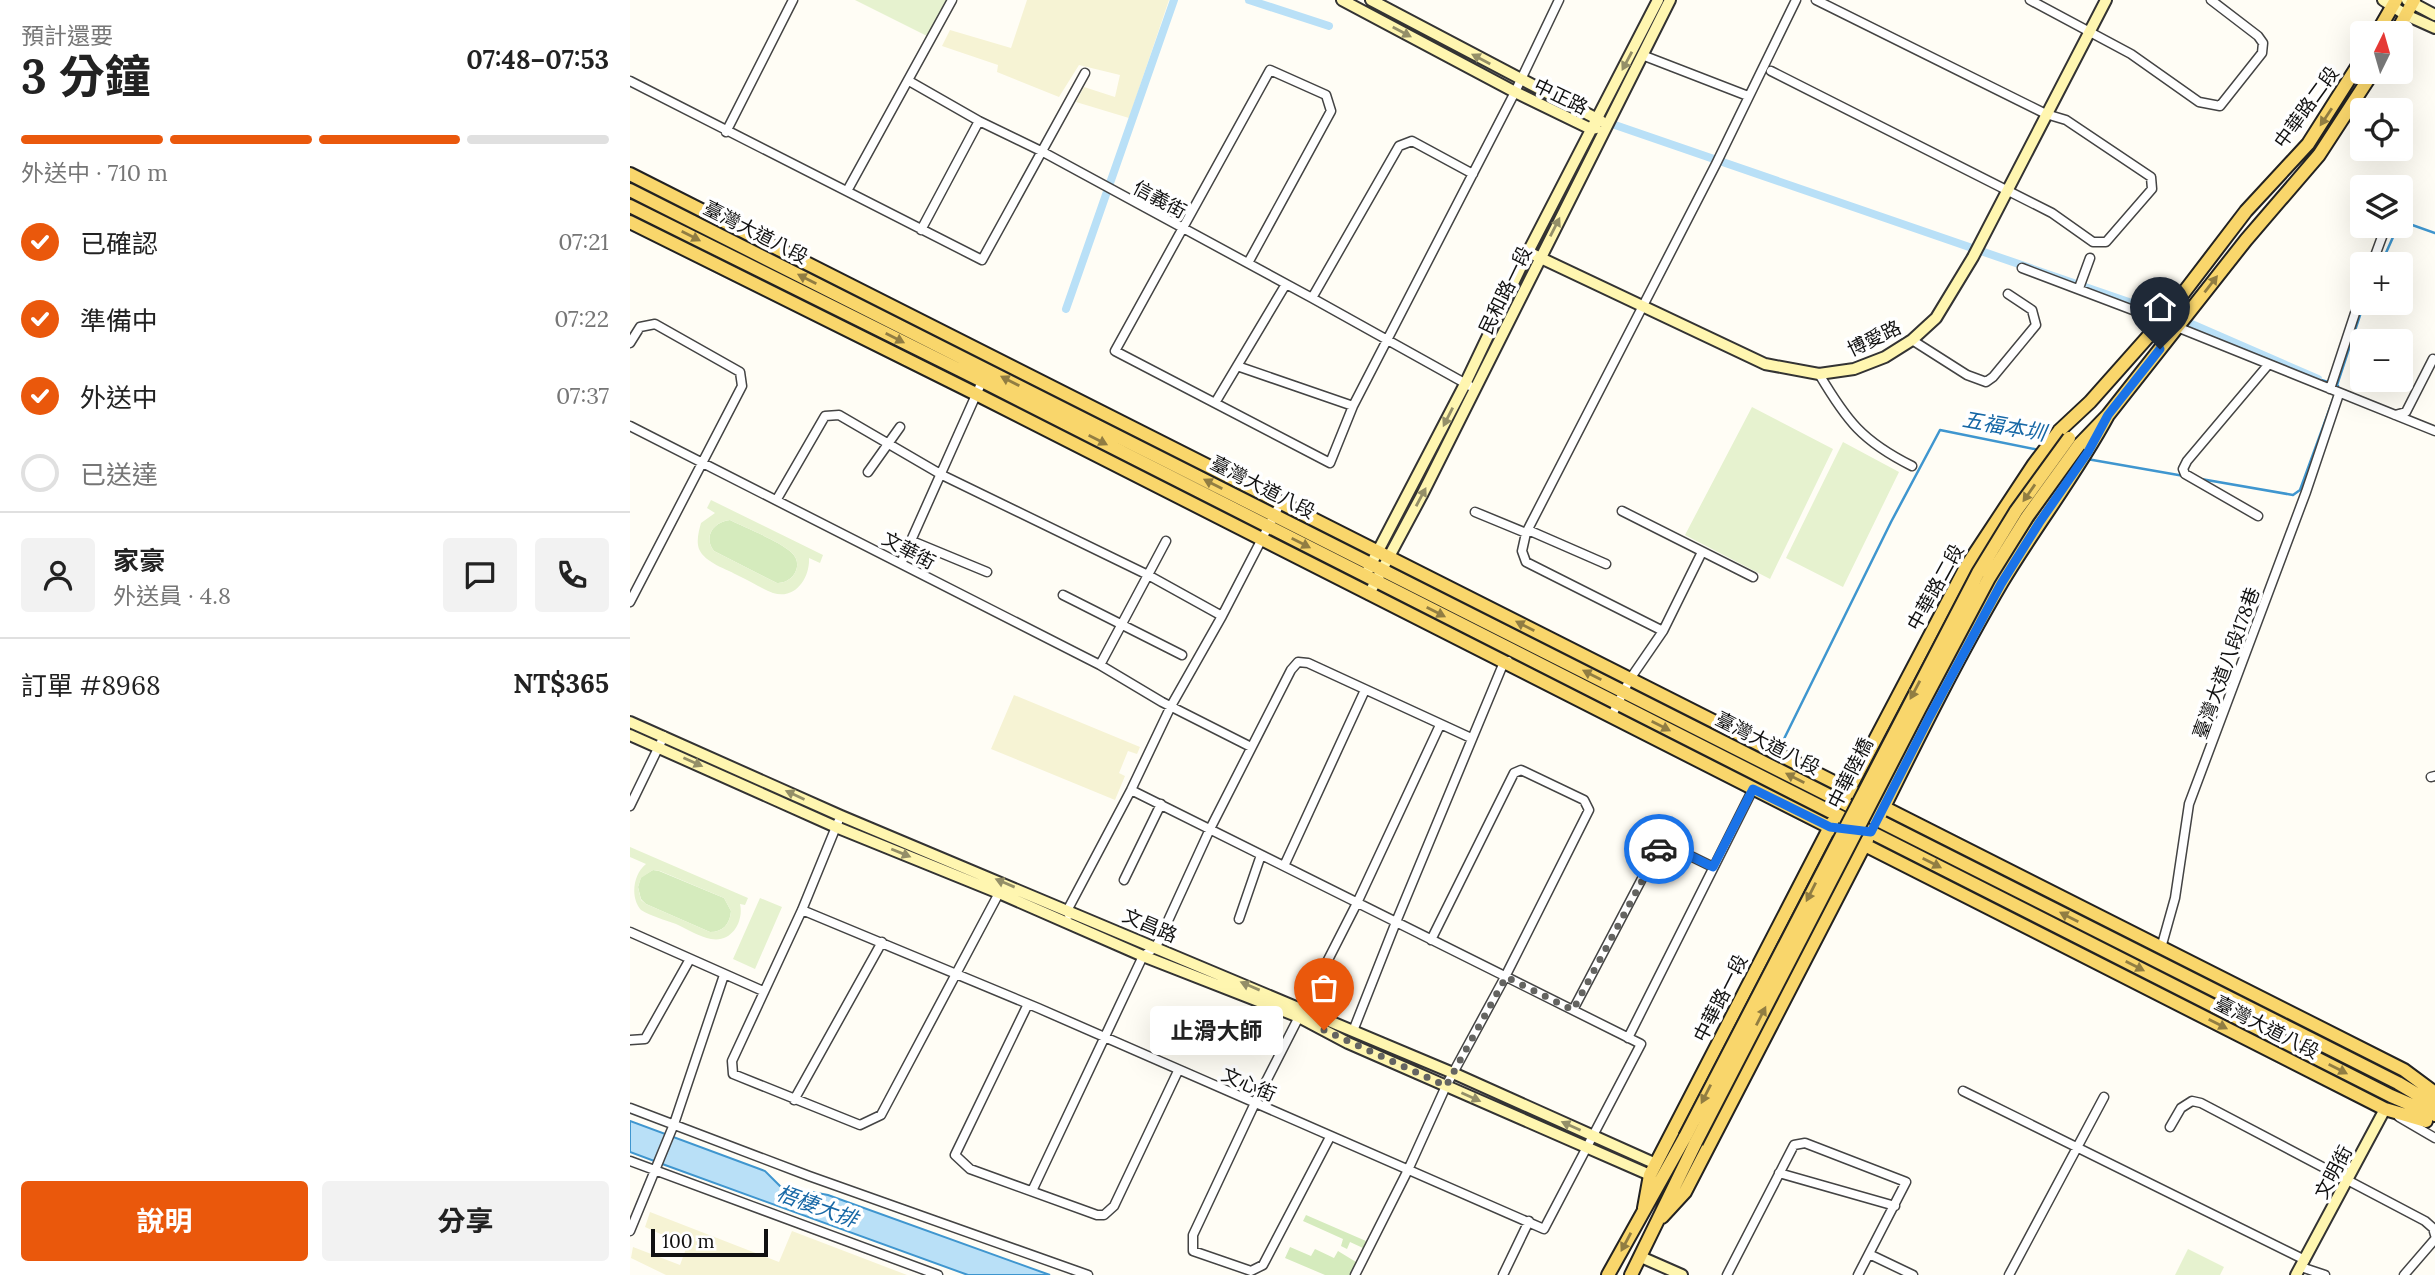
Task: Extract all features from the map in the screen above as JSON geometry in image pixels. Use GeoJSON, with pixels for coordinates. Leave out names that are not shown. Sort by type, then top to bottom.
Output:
{"type":"FeatureCollection","features":[{"type":"Feature","properties":{"kind":"main road"},"geometry":{"type":"LineString","coordinates":[[2403,21],[2411,1]]}},
{"type":"Feature","properties":{"kind":"main road"},"geometry":{"type":"LineString","coordinates":[[2382,21],[2390,2]]}},
{"type":"Feature","properties":{"kind":"main road","name":"中華路二段"},"geometry":{"type":"LineString","coordinates":[[1839,809],[1960,578],[1990,528],[2059,431],[2090,402],[2162,321],[2246,211],[2308,144],[2350,78]]}},
{"type":"Feature","properties":{"kind":"main road","name":"中華路二段"},"geometry":{"type":"LineString","coordinates":[[1874,826],[2001,584],[2088,452],[2108,415],[2246,240],[2319,155],[2365,84]]}},
{"type":"Feature","properties":{"kind":"main road","name":"臺灣大道八段"},"geometry":{"type":"LineString","coordinates":[[630,174],[985,375],[1262,539],[2385,1109],[2433,1114]]}},
{"type":"Feature","properties":{"kind":"main road","name":"臺灣大道八段"},"geometry":{"type":"LineString","coordinates":[[630,190],[985,375],[1268,527],[1373,573],[1624,692],[1839,809]]}},
{"type":"Feature","properties":{"kind":"main road","name":"臺灣大道八段"},"geometry":{"type":"LineString","coordinates":[[630,206],[1274,514],[1373,573],[1521,655],[1617,704],[1839,809],[2398,1083],[2435,1094]]}},
{"type":"Feature","properties":{"kind":"main road","name":"臺灣大道八段"},"geometry":{"type":"LineString","coordinates":[[630,222],[1281,502],[2404,1070],[2435,1094]]}},
{"type":"Feature","properties":{"kind":"main road","name":"中華路二段"},"geometry":{"type":"LineString","coordinates":[[2074,441],[2090,402]]}},
{"type":"Feature","properties":{"kind":"main road","name":"中華路二段"},"geometry":{"type":"LineString","coordinates":[[2074,441],[2108,415]]}},
{"type":"Feature","properties":{"kind":"main road","name":"中華陸橋"},"geometry":{"type":"LineString","coordinates":[[1690,1140],[1989,578],[2074,441]]}},
{"type":"Feature","properties":{"kind":"main road"},"geometry":{"type":"LineString","coordinates":[[1363,591],[1373,573]]}},
{"type":"Feature","properties":{"kind":"main road","name":"臺灣大道八段"},"geometry":{"type":"LineString","coordinates":[[1849,790],[1874,826],[2391,1096],[2433,1114]]}},
{"type":"Feature","properties":{"kind":"main road","name":"中華路一段"},"geometry":{"type":"LineString","coordinates":[[1644,1209],[1653,1170],[1839,809]]}},
{"type":"Feature","properties":{"kind":"main road"},"geometry":{"type":"LineString","coordinates":[[1662,1217],[1685,1192],[1874,826]]}},
{"type":"Feature","properties":{"kind":"main road","name":"臺灣大道八段"},"geometry":{"type":"LineString","coordinates":[[1830,827],[1874,826]]}},
{"type":"Feature","properties":{"kind":"main road","name":"臺灣大道八段"},"geometry":{"type":"LineString","coordinates":[[2398,1083],[2433,1114]]}},
{"type":"Feature","properties":{"kind":"main road"},"geometry":{"type":"LineString","coordinates":[[1631,1275],[1662,1217],[1690,1140]]}},
{"type":"Feature","properties":{"kind":"main road","name":"中華路一段"},"geometry":{"type":"LineString","coordinates":[[1608,1275],[1661,1181],[1690,1140]]}},
{"type":"Feature","properties":{"kind":"street"},"geometry":{"type":"LineString","coordinates":[[726,132],[793,0]]}},
{"type":"Feature","properties":{"kind":"street"},"geometry":{"type":"LineString","coordinates":[[846,191],[952,0]]}},
{"type":"Feature","properties":{"kind":"street","name":"中正路"},"geometry":{"type":"LineString","coordinates":[[1342,0],[1515,92],[1591,129],[1606,125]]}},
{"type":"Feature","properties":{"kind":"street","name":"中正路"},"geometry":{"type":"LineString","coordinates":[[1371,0],[1520,80],[1597,117],[1606,125]]}},
{"type":"Feature","properties":{"kind":"street"},"geometry":{"type":"LineString","coordinates":[[1248,263],[1331,111],[1326,95],[1270,70],[1115,351],[1330,463],[1353,406],[1515,92],[1559,0]]}},
{"type":"Feature","properties":{"kind":"street","name":"民和路一段"},"geometry":{"type":"LineString","coordinates":[[1373,573],[1422,495],[1528,252],[1658,0]]}},
{"type":"Feature","properties":{"kind":"street","name":"民和路一段"},"geometry":{"type":"LineString","coordinates":[[1471,386],[1540,257],[1670,0]]}},
{"type":"Feature","properties":{"kind":"street"},"geometry":{"type":"LineString","coordinates":[[1663,631],[1526,562],[1522,551],[1527,532],[1716,164],[1796,0]]}},
{"type":"Feature","properties":{"kind":"street"},"geometry":{"type":"LineString","coordinates":[[1771,71],[2052,213],[2093,242],[2106,242],[2152,189],[2151,177],[2066,120],[2046,114],[1816,0]]}},
{"type":"Feature","properties":{"kind":"street"},"geometry":{"type":"LineString","coordinates":[[2030,0],[2131,54],[2199,102],[2220,106],[2262,53],[2263,43],[2258,36],[2211,0]]}},
{"type":"Feature","properties":{"kind":"street","name":"博愛路"},"geometry":{"type":"LineString","coordinates":[[1528,252],[1765,364],[1819,374],[1854,369],[1885,356],[1912,340],[1936,318],[1973,257],[2106,0]]}},
{"type":"Feature","properties":{"kind":"street"},"geometry":{"type":"LineString","coordinates":[[2411,1],[2435,15]]}},
{"type":"Feature","properties":{"kind":"street"},"geometry":{"type":"LineString","coordinates":[[2390,2],[2406,16],[2435,28]]}},
{"type":"Feature","properties":{"kind":"street"},"geometry":{"type":"LineString","coordinates":[[1642,55],[1748,96]]}},
{"type":"Feature","properties":{"kind":"street"},"geometry":{"type":"LineString","coordinates":[[630,81],[982,260],[1085,73]]}},
{"type":"Feature","properties":{"kind":"street","name":"信義街"},"geometry":{"type":"LineString","coordinates":[[909,80],[979,121],[1043,152],[1471,386]]}},
{"type":"Feature","properties":{"kind":"street"},"geometry":{"type":"LineString","coordinates":[[921,230],[979,121]]}},
{"type":"Feature","properties":{"kind":"street"},"geometry":{"type":"LineString","coordinates":[[1312,298],[1399,146],[1412,141],[1473,173]]}},
{"type":"Feature","properties":{"kind":"street"},"geometry":{"type":"LineString","coordinates":[[2079,288],[2090,258]]}},
{"type":"Feature","properties":{"kind":"street"},"geometry":{"type":"LineString","coordinates":[[2022,268],[2079,288],[2435,431]]}},
{"type":"Feature","properties":{"kind":"street"},"geometry":{"type":"LineString","coordinates":[[1215,403],[1286,284]]}},
{"type":"Feature","properties":{"kind":"street"},"geometry":{"type":"LineString","coordinates":[[1912,340],[1967,375],[1986,382],[2036,325],[2032,310],[2008,294]]}},
{"type":"Feature","properties":{"kind":"street"},"geometry":{"type":"LineString","coordinates":[[2330,389],[2354,315]]}},
{"type":"Feature","properties":{"kind":"street"},"geometry":{"type":"LineString","coordinates":[[630,343],[640,327],[655,324],[740,372],[742,386],[704,464],[630,602]]}},
{"type":"Feature","properties":{"kind":"street"},"geometry":{"type":"LineString","coordinates":[[2394,415],[2406,412],[2433,359]]}},
{"type":"Feature","properties":{"kind":"street"},"geometry":{"type":"LineString","coordinates":[[2258,516],[2185,474],[2183,469],[2268,365]]}},
{"type":"Feature","properties":{"kind":"street"},"geometry":{"type":"LineString","coordinates":[[1237,366],[1353,406]]}},
{"type":"Feature","properties":{"kind":"street"},"geometry":{"type":"LineString","coordinates":[[1819,374],[1843,414],[1870,442],[1912,467]]}},
{"type":"Feature","properties":{"kind":"street"},"geometry":{"type":"LineString","coordinates":[[901,563],[985,375]]}},
{"type":"Feature","properties":{"kind":"street","name":"臺灣大道八段178巷"},"geometry":{"type":"LineString","coordinates":[[2161,948],[2175,898],[2189,804],[2306,492],[2339,394]]}},
{"type":"Feature","properties":{"kind":"street"},"geometry":{"type":"LineString","coordinates":[[777,499],[825,416],[839,415],[942,475],[1148,575],[1222,616]]}},
{"type":"Feature","properties":{"kind":"street","name":"文華街"},"geometry":{"type":"LineString","coordinates":[[630,426],[1100,665],[1171,706],[1251,747]]}},
{"type":"Feature","properties":{"kind":"street"},"geometry":{"type":"LineString","coordinates":[[868,472],[900,427]]}},
{"type":"Feature","properties":{"kind":"street"},"geometry":{"type":"LineString","coordinates":[[1071,925],[1068,909],[1131,790],[1171,706],[1222,616],[1281,502]]}},
{"type":"Feature","properties":{"kind":"street"},"geometry":{"type":"LineString","coordinates":[[1622,511],[1753,578]]}},
{"type":"Feature","properties":{"kind":"street"},"geometry":{"type":"LineString","coordinates":[[1475,512],[1606,564]]}},
{"type":"Feature","properties":{"kind":"street"},"geometry":{"type":"LineString","coordinates":[[912,541],[987,572]]}},
{"type":"Feature","properties":{"kind":"street"},"geometry":{"type":"LineString","coordinates":[[1100,665],[1166,541]]}},
{"type":"Feature","properties":{"kind":"street"},"geometry":{"type":"LineString","coordinates":[[1611,717],[1630,679],[1663,631],[1702,552]]}},
{"type":"Feature","properties":{"kind":"street"},"geometry":{"type":"LineString","coordinates":[[1063,595],[1182,655]]}},
{"type":"Feature","properties":{"kind":"street"},"geometry":{"type":"LineString","coordinates":[[1353,1031],[1504,663],[1521,655]]}},
{"type":"Feature","properties":{"kind":"street"},"geometry":{"type":"LineString","coordinates":[[1032,1191],[1143,956],[1156,947],[1210,829],[1291,670],[1298,662],[1308,663],[1471,738]]}},
{"type":"Feature","properties":{"kind":"street"},"geometry":{"type":"LineString","coordinates":[[1284,866],[1365,690]]}},
{"type":"Feature","properties":{"kind":"street","name":"文昌路"},"geometry":{"type":"LineString","coordinates":[[630,722],[662,742],[1071,925],[1143,956],[1353,1031],[1453,1073],[1593,1135],[1653,1170]]}},
{"type":"Feature","properties":{"kind":"street"},"geometry":{"type":"LineString","coordinates":[[1330,1137],[1263,1265],[1251,1271],[1194,1251],[1193,1235],[1255,1103],[1357,903],[1440,725]]}},
{"type":"Feature","properties":{"kind":"street","name":"文昌路"},"geometry":{"type":"LineString","coordinates":[[630,735],[662,742]]}},
{"type":"Feature","properties":{"kind":"street"},"geometry":{"type":"LineString","coordinates":[[630,806],[662,742]]}},
{"type":"Feature","properties":{"kind":"street"},"geometry":{"type":"LineString","coordinates":[[1355,1275],[1408,1170],[1446,1086],[1506,977],[1589,810],[1584,800],[1521,770],[1514,773],[1431,940]]}},
{"type":"Feature","properties":{"kind":"street"},"geometry":{"type":"LineString","coordinates":[[1628,1038],[1753,789]]}},
{"type":"Feature","properties":{"kind":"street"},"geometry":{"type":"LineString","coordinates":[[1131,790],[1640,1044],[1545,1230],[1529,1221],[1503,1275]]}},
{"type":"Feature","properties":{"kind":"street"},"geometry":{"type":"LineString","coordinates":[[1124,880],[1161,804]]}},
{"type":"Feature","properties":{"kind":"street"},"geometry":{"type":"LineString","coordinates":[[839,821],[802,911],[732,1061],[733,1074],[860,1125],[881,1115],[999,893]]}},
{"type":"Feature","properties":{"kind":"street","name":"文昌路"},"geometry":{"type":"LineString","coordinates":[[839,821],[1068,909],[1301,1013],[1348,1044],[1588,1148],[1653,1170]]}},
{"type":"Feature","properties":{"kind":"street"},"geometry":{"type":"LineString","coordinates":[[1573,1010],[1657,850],[1668,845],[1713,867]]}},
{"type":"Feature","properties":{"kind":"street"},"geometry":{"type":"LineString","coordinates":[[1239,919],[1261,855]]}},
{"type":"Feature","properties":{"kind":"street","name":"文心街"},"geometry":{"type":"LineString","coordinates":[[802,911],[1028,1004],[1529,1221]]}},
{"type":"Feature","properties":{"kind":"street"},"geometry":{"type":"LineString","coordinates":[[630,932],[763,992]]}},
{"type":"Feature","properties":{"kind":"street"},"geometry":{"type":"LineString","coordinates":[[794,1100],[882,942]]}},
{"type":"Feature","properties":{"kind":"street"},"geometry":{"type":"LineString","coordinates":[[630,1040],[645,1039],[690,959]]}},
{"type":"Feature","properties":{"kind":"street"},"geometry":{"type":"LineString","coordinates":[[630,1231],[674,1124],[724,975]]}},
{"type":"Feature","properties":{"kind":"street"},"geometry":{"type":"LineString","coordinates":[[1028,1004],[955,1155],[970,1169],[1097,1215],[1110,1212],[1178,1071]]}},
{"type":"Feature","properties":{"kind":"street"},"geometry":{"type":"LineString","coordinates":[[2404,1070],[2435,1084]]}},
{"type":"Feature","properties":{"kind":"street","name":"文明街"},"geometry":{"type":"LineString","coordinates":[[2300,1267],[2398,1083]]}},
{"type":"Feature","properties":{"kind":"street"},"geometry":{"type":"LineString","coordinates":[[1963,1091],[2077,1148],[2300,1267],[2325,1275]]}},
{"type":"Feature","properties":{"kind":"street"},"geometry":{"type":"LineString","coordinates":[[2009,1275],[2105,1097]]}},
{"type":"Feature","properties":{"kind":"street"},"geometry":{"type":"LineString","coordinates":[[2170,1127],[2181,1108],[2192,1101],[2201,1103],[2425,1221],[2433,1228],[2435,1237],[2404,1275]]}},
{"type":"Feature","properties":{"kind":"street"},"geometry":{"type":"LineString","coordinates":[[630,1108],[809,1176],[1088,1275]]}},
{"type":"Feature","properties":{"kind":"street"},"geometry":{"type":"LineString","coordinates":[[2385,1109],[2435,1138]]}},
{"type":"Feature","properties":{"kind":"street"},"geometry":{"type":"LineString","coordinates":[[1727,1275],[1794,1145],[1805,1143],[1906,1182],[1858,1275]]}},
{"type":"Feature","properties":{"kind":"street"},"geometry":{"type":"LineString","coordinates":[[630,1161],[939,1275]]}},
{"type":"Feature","properties":{"kind":"street"},"geometry":{"type":"LineString","coordinates":[[1779,1173],[1895,1206]]}},
{"type":"Feature","properties":{"kind":"street"},"geometry":{"type":"LineString","coordinates":[[1869,1254],[1913,1275]]}},
{"type":"Feature","properties":{"kind":"street"},"geometry":{"type":"LineString","coordinates":[[1641,1257],[1682,1275]]}},
{"type":"Feature","properties":{"kind":"shaded area"},"geometry":{"type":"Polygon","coordinates":[[[1027,0],[1169,0],[1129,118],[1076,102],[1084,87],[1115,97],[1120,75],[1079,65],[1059,97],[997,72],[998,65],[942,46],[950,30],[1011,48],[1027,0]]]}},
{"type":"Feature","properties":{"kind":"shaded area"},"geometry":{"type":"Polygon","coordinates":[[[1014,695],[1140,747],[1137,754],[1128,751],[1119,773],[1125,776],[1115,800],[991,749],[1014,695]]]}},
{"type":"Feature","properties":{"kind":"shaded area"},"geometry":{"type":"Polygon","coordinates":[[[650,1212],[779,1262],[792,1231],[907,1275],[666,1275],[631,1258],[633,1247],[680,1265],[687,1246],[645,1227],[650,1212]]]}},
{"type":"Feature","properties":{"kind":"green space"},"geometry":{"type":"Polygon","coordinates":[[[855,0],[947,0],[927,36],[855,0]]]}},
{"type":"Feature","properties":{"kind":"green space"},"geometry":{"type":"Polygon","coordinates":[[[1752,407],[1833,449],[1770,579],[1685,535],[1752,407]]]}},
{"type":"Feature","properties":{"kind":"green space"},"geometry":{"type":"Polygon","coordinates":[[[1843,442],[1899,472],[1843,587],[1786,558],[1843,442]]]}},
{"type":"Feature","properties":{"kind":"green space"},"geometry":{"type":"Polygon","coordinates":[[[711,500],[823,555],[820,563],[809,558],[804,579],[795,590],[773,593],[717,565],[702,554],[698,543],[701,523],[715,513],[707,508],[711,500]],[[730,520],[719,524],[712,531],[709,541],[714,551],[777,583],[792,577],[797,562],[791,552],[771,539],[730,520]]]}},
{"type":"Feature","properties":{"kind":"green space"},"geometry":{"type":"Polygon","coordinates":[[[730,520],[771,539],[791,552],[797,562],[792,577],[777,583],[714,551],[709,541],[712,531],[719,524],[730,520]]]}},
{"type":"Feature","properties":{"kind":"green space"},"geometry":{"type":"Polygon","coordinates":[[[630,847],[748,898],[745,905],[740,904],[740,917],[735,929],[725,938],[711,939],[641,910],[635,899],[634,886],[638,874],[646,864],[630,857],[630,847]],[[653,870],[641,878],[638,887],[641,900],[710,932],[719,931],[725,926],[731,911],[724,898],[653,870]]]}},
{"type":"Feature","properties":{"kind":"green space"},"geometry":{"type":"Polygon","coordinates":[[[653,870],[724,898],[731,911],[727,923],[719,931],[710,932],[646,904],[641,899],[638,887],[641,877],[653,870]]]}},
{"type":"Feature","properties":{"kind":"green space"},"geometry":{"type":"Polygon","coordinates":[[[760,898],[782,907],[755,969],[733,959],[760,898]]]}},
{"type":"Feature","properties":{"kind":"green space"},"geometry":{"type":"Polygon","coordinates":[[[1306,1215],[1366,1241],[1363,1248],[1350,1242],[1347,1249],[1341,1246],[1343,1239],[1303,1221],[1306,1215]]]}},
{"type":"Feature","properties":{"kind":"green space"},"geometry":{"type":"Polygon","coordinates":[[[1290,1247],[1311,1256],[1315,1249],[1334,1258],[1338,1251],[1356,1262],[1351,1275],[1325,1275],[1285,1258],[1290,1247]]]}},
{"type":"Feature","properties":{"kind":"green space"},"geometry":{"type":"Polygon","coordinates":[[[2188,1249],[2224,1267],[2220,1275],[2175,1275],[2188,1249]]]}},
{"type":"Feature","properties":{"kind":"water","name":"梧棲大排"},"geometry":{"type":"Polygon","coordinates":[[[630,1121],[765,1171],[780,1186],[828,1195],[1050,1275],[968,1275],[665,1165],[630,1152],[630,1121]]]}},
{"type":"Feature","properties":{"kind":"waterway"},"geometry":{"type":"LineString","coordinates":[[1066,309],[1174,0]]}},
{"type":"Feature","properties":{"kind":"waterway"},"geometry":{"type":"LineString","coordinates":[[1249,0],[1329,26]]}},
{"type":"Feature","properties":{"kind":"waterway"},"geometry":{"type":"LineString","coordinates":[[1615,125],[2187,322],[2318,379]]}},
{"type":"Feature","properties":{"kind":"waterway"},"geometry":{"type":"LineString","coordinates":[[2413,225],[2435,233]]}},
{"type":"Feature","properties":{"kind":"waterway"},"geometry":{"type":"LineString","coordinates":[[2386,252],[2393,238]]}},
{"type":"Feature","properties":{"kind":"waterway"},"geometry":{"type":"LineString","coordinates":[[2337,385],[2360,315]]}},
{"type":"Feature","properties":{"kind":"waterway"},"geometry":{"type":"LineString","coordinates":[[2318,379],[2331,383]]}},
{"type":"Feature","properties":{"kind":"waterway","name":"五福本圳"},"geometry":{"type":"LineString","coordinates":[[2201,479],[2293,495],[2300,490],[2338,386]]}},
{"type":"Feature","properties":{"kind":"waterway","name":"五福本圳"},"geometry":{"type":"LineString","coordinates":[[1780,747],[1891,522],[1940,430],[2039,450]]}},
{"type":"Feature","properties":{"kind":"waterway","name":"五福本圳"},"geometry":{"type":"LineString","coordinates":[[2087,459],[2184,476]]}},
{"type":"Feature","properties":{"kind":"way so far"},"geometry":{"type":"LineString","coordinates":[[1324,1030],[1348,1044],[1446,1086],[1506,977],[1573,1010],[1659,849]]}},
{"type":"Feature","properties":{"kind":"place","name":"止滑大師"},"geometry":{"type":"Point","coordinates":[1324,1030]}},
{"type":"Feature","properties":{"kind":"route"},"geometry":{"type":"LineString","coordinates":[[1659,849],[1668,845],[1713,867],[1753,789],[1830,827],[1871,832],[2001,584],[2088,452],[2108,415],[2160,349]]}}]}
